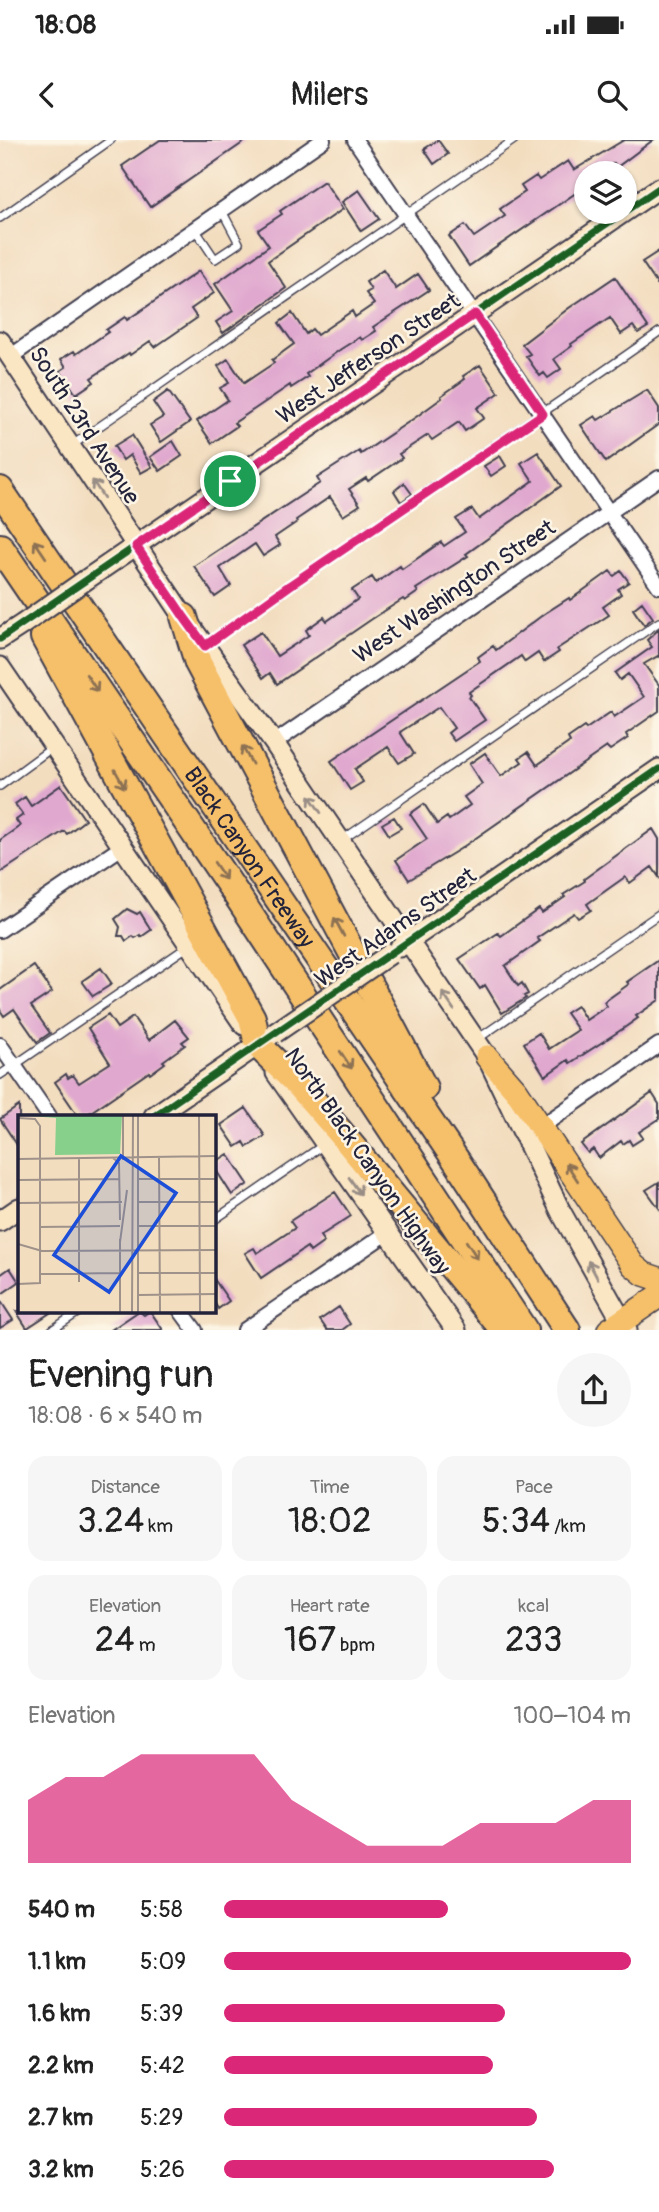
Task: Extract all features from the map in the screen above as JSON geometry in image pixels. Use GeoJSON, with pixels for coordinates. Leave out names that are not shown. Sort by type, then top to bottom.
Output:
{"type":"FeatureCollection","features":[{"type":"Feature","properties":{"kind":"highway","name":"Black Canyon Freeway"},"geometry":{"type":"LineString","coordinates":[[0,490],[458,1163],[567,1330]]}},
{"type":"Feature","properties":{"kind":"highway","name":"Black Canyon Freeway"},"geometry":{"type":"LineString","coordinates":[[0,547],[234,891],[524,1330]]}},
{"type":"Feature","properties":{"kind":"highway"},"geometry":{"type":"LineString","coordinates":[[26,586],[46,641],[251,1018],[300,1086],[504,1330]]}},
{"type":"Feature","properties":{"kind":"highway"},"geometry":{"type":"LineString","coordinates":[[184,617],[198,663],[426,1093],[458,1163]]}},
{"type":"Feature","properties":{"kind":"main road","name":"West Jefferson Street"},"geometry":{"type":"LineString","coordinates":[[3,637],[659,188]]}},
{"type":"Feature","properties":{"kind":"main road","name":"South 23rd Avenue"},"geometry":{"type":"LineString","coordinates":[[5,349],[184,617],[274,743],[481,1048]]}},
{"type":"Feature","properties":{"kind":"main road","name":"North Black Canyon Highway"},"geometry":{"type":"LineString","coordinates":[[0,667],[189,945],[266,1039],[289,1094],[456,1330]]}},
{"type":"Feature","properties":{"kind":"main road","name":"West Adams Street"},"geometry":{"type":"LineString","coordinates":[[155,1115],[659,769]]}},
{"type":"Feature","properties":{"kind":"main road"},"geometry":{"type":"LineString","coordinates":[[481,1048],[542,1126],[633,1265],[644,1274],[659,1279]]}},
{"type":"Feature","properties":{"kind":"main road"},"geometry":{"type":"LineString","coordinates":[[481,1048],[619,1327],[659,1296]]}},
{"type":"Feature","properties":{"kind":"main road"},"geometry":{"type":"LineString","coordinates":[[0,1221],[18,1211]]}},
{"type":"Feature","properties":{"kind":"street"},"geometry":{"type":"LineString","coordinates":[[5,349],[195,229],[323,140]]}},
{"type":"Feature","properties":{"kind":"street"},"geometry":{"type":"LineString","coordinates":[[355,140],[659,586]]}},
{"type":"Feature","properties":{"kind":"street","name":"West Washington Street"},"geometry":{"type":"LineString","coordinates":[[274,743],[659,478]]}},
{"type":"Feature","properties":{"kind":"street"},"geometry":{"type":"LineString","coordinates":[[0,930],[122,846]]}},
{"type":"Feature","properties":{"kind":"street"},"geometry":{"type":"LineString","coordinates":[[0,1045],[48,1115]]}},
{"type":"Feature","properties":{"kind":"street"},"geometry":{"type":"LineString","coordinates":[[542,1126],[659,1045]]}},
{"type":"Feature","properties":{"kind":"street"},"geometry":{"type":"LineString","coordinates":[[245,1330],[387,1233]]}},
{"type":"Feature","properties":{"kind":"street"},"geometry":{"type":"LineString","coordinates":[[182,1312],[195,1330]]}},
{"type":"Feature","properties":{"kind":"lane"},"geometry":{"type":"LineString","coordinates":[[3,216],[98,144],[111,140]]}},
{"type":"Feature","properties":{"kind":"lane"},"geometry":{"type":"LineString","coordinates":[[70,446],[514,140]]}},
{"type":"Feature","properties":{"kind":"lane"},"geometry":{"type":"LineString","coordinates":[[2,206],[3,216]]}},
{"type":"Feature","properties":{"kind":"lane"},"geometry":{"type":"LineString","coordinates":[[195,229],[215,259],[239,243],[221,211]]}},
{"type":"Feature","properties":{"kind":"lane"},"geometry":{"type":"LineString","coordinates":[[205,646],[659,332]]}},
{"type":"Feature","properties":{"kind":"lane"},"geometry":{"type":"LineString","coordinates":[[340,841],[659,622]]}},
{"type":"Feature","properties":{"kind":"lane"},"geometry":{"type":"LineString","coordinates":[[0,786],[54,747]]}},
{"type":"Feature","properties":{"kind":"lane"},"geometry":{"type":"LineString","coordinates":[[481,1048],[659,914]]}},
{"type":"Feature","properties":{"kind":"lane"},"geometry":{"type":"LineString","coordinates":[[0,1075],[189,945]]}},
{"type":"Feature","properties":{"kind":"lane"},"geometry":{"type":"LineString","coordinates":[[215,1219],[326,1143]]}},
{"type":"Feature","properties":{"kind":"lane"},"geometry":{"type":"LineString","coordinates":[[52,1330],[79,1312]]}},
{"type":"Feature","properties":{"kind":"building"},"geometry":{"type":"Polygon","coordinates":[[[160,140],[247,140],[150,207],[122,166],[160,140]]]}},
{"type":"Feature","properties":{"kind":"building"},"geometry":{"type":"Polygon","coordinates":[[[438,140],[448,154],[434,164],[424,149],[438,140]]]}},
{"type":"Feature","properties":{"kind":"building"},"geometry":{"type":"Polygon","coordinates":[[[624,140],[653,140],[625,161],[589,161],[624,140]]]}},
{"type":"Feature","properties":{"kind":"building"},"geometry":{"type":"Polygon","coordinates":[[[568,161],[574,170],[574,194],[469,266],[449,236],[465,225],[474,237],[505,216],[500,209],[525,192],[521,186],[536,176],[539,180],[568,161]]]}},
{"type":"Feature","properties":{"kind":"building"},"geometry":{"type":"Polygon","coordinates":[[[324,181],[343,209],[268,261],[286,288],[223,333],[216,322],[233,311],[215,284],[269,246],[258,230],[282,214],[280,211],[324,181]]]}},
{"type":"Feature","properties":{"kind":"building"},"geometry":{"type":"Polygon","coordinates":[[[359,190],[379,219],[361,231],[342,202],[359,190]]]}},
{"type":"Feature","properties":{"kind":"building"},"geometry":{"type":"Polygon","coordinates":[[[659,251],[659,287],[642,262],[659,251]]]}},
{"type":"Feature","properties":{"kind":"building"},"geometry":{"type":"Polygon","coordinates":[[[383,270],[396,289],[418,274],[429,290],[373,327],[376,331],[341,349],[306,374],[308,377],[291,388],[290,385],[234,423],[237,426],[212,443],[197,421],[228,400],[220,388],[229,383],[218,366],[228,359],[244,383],[274,363],[272,360],[294,344],[279,323],[292,313],[306,334],[312,329],[317,335],[352,311],[355,317],[374,304],[366,293],[371,290],[366,282],[383,270]]]}},
{"type":"Feature","properties":{"kind":"building"},"geometry":{"type":"Polygon","coordinates":[[[199,271],[214,293],[191,309],[197,318],[155,347],[150,341],[130,355],[129,353],[91,378],[94,382],[76,394],[60,371],[66,367],[61,359],[74,351],[76,354],[125,317],[127,320],[199,271]]]}},
{"type":"Feature","properties":{"kind":"building"},"geometry":{"type":"Polygon","coordinates":[[[615,277],[648,327],[638,333],[633,326],[621,334],[610,318],[554,359],[561,369],[548,378],[544,373],[540,376],[526,356],[530,354],[522,344],[615,277]]]}},
{"type":"Feature","properties":{"kind":"building"},"geometry":{"type":"Polygon","coordinates":[[[480,365],[499,393],[477,408],[484,418],[465,431],[459,422],[432,440],[428,435],[399,454],[402,458],[368,481],[366,478],[349,489],[360,505],[343,516],[330,497],[275,537],[280,545],[263,556],[255,544],[220,568],[231,586],[215,597],[194,566],[320,483],[317,478],[359,451],[361,454],[416,417],[465,379],[463,376],[480,365]]]}},
{"type":"Feature","properties":{"kind":"building"},"geometry":{"type":"Polygon","coordinates":[[[647,390],[659,408],[659,424],[606,462],[581,425],[595,416],[598,420],[647,390]]]}},
{"type":"Feature","properties":{"kind":"building"},"geometry":{"type":"Polygon","coordinates":[[[168,391],[190,422],[161,442],[150,425],[163,417],[153,402],[168,391]]]}},
{"type":"Feature","properties":{"kind":"building"},"geometry":{"type":"Polygon","coordinates":[[[132,435],[152,467],[141,473],[130,455],[123,460],[114,446],[132,435]]]}},
{"type":"Feature","properties":{"kind":"building"},"geometry":{"type":"Polygon","coordinates":[[[173,441],[182,456],[160,471],[150,457],[173,441]]]}},
{"type":"Feature","properties":{"kind":"building"},"geometry":{"type":"Polygon","coordinates":[[[538,452],[561,486],[466,554],[468,556],[416,589],[418,592],[372,619],[277,684],[270,673],[263,678],[241,645],[261,632],[277,656],[309,635],[306,630],[324,617],[327,621],[358,599],[352,590],[372,577],[376,583],[400,566],[402,569],[441,542],[444,546],[465,532],[456,519],[472,509],[479,519],[533,481],[521,463],[538,452]]]}},
{"type":"Feature","properties":{"kind":"building"},"geometry":{"type":"Polygon","coordinates":[[[500,456],[506,466],[491,476],[484,466],[500,456]]]}},
{"type":"Feature","properties":{"kind":"building"},"geometry":{"type":"Polygon","coordinates":[[[404,483],[412,494],[401,502],[394,491],[404,483]]]}},
{"type":"Feature","properties":{"kind":"building"},"geometry":{"type":"Polygon","coordinates":[[[610,571],[614,576],[621,571],[629,582],[618,589],[621,594],[603,607],[609,615],[557,649],[559,652],[544,662],[538,653],[525,662],[521,656],[469,692],[469,697],[485,720],[454,741],[448,733],[454,728],[439,707],[400,732],[414,754],[399,763],[388,747],[355,769],[363,782],[350,790],[331,761],[480,661],[478,657],[493,646],[496,650],[544,614],[569,598],[570,600],[610,571]]]}},
{"type":"Feature","properties":{"kind":"building"},"geometry":{"type":"Polygon","coordinates":[[[642,602],[653,618],[644,625],[633,609],[642,602]]]}},
{"type":"Feature","properties":{"kind":"building"},"geometry":{"type":"Polygon","coordinates":[[[659,629],[659,658],[658,656],[644,664],[659,685],[659,711],[626,734],[628,738],[610,750],[607,747],[460,849],[409,880],[396,860],[427,839],[410,814],[424,804],[437,824],[447,817],[449,820],[470,805],[464,797],[482,784],[469,764],[485,753],[501,776],[522,762],[519,758],[528,752],[537,765],[570,742],[568,738],[584,727],[586,729],[611,712],[614,717],[644,697],[628,674],[620,680],[615,673],[652,647],[647,640],[659,629]]]}},
{"type":"Feature","properties":{"kind":"building"},"geometry":{"type":"Polygon","coordinates":[[[61,785],[85,820],[67,834],[64,831],[0,873],[0,840],[20,826],[16,820],[23,815],[15,804],[25,797],[31,806],[61,785]]]}},
{"type":"Feature","properties":{"kind":"building"},"geometry":{"type":"Polygon","coordinates":[[[394,817],[401,828],[389,835],[382,824],[394,817]]]}},
{"type":"Feature","properties":{"kind":"building"},"geometry":{"type":"Polygon","coordinates":[[[653,829],[659,839],[659,877],[652,867],[630,883],[625,877],[587,904],[591,910],[578,918],[574,913],[537,938],[540,941],[505,966],[518,986],[522,983],[528,994],[502,1013],[485,985],[480,989],[459,959],[498,933],[501,936],[539,909],[542,913],[653,829]]]}},
{"type":"Feature","properties":{"kind":"building"},"geometry":{"type":"Polygon","coordinates":[[[127,909],[137,914],[140,912],[151,930],[141,937],[133,936],[126,941],[123,936],[118,936],[120,927],[115,919],[127,909]]]}},
{"type":"Feature","properties":{"kind":"building"},"geometry":{"type":"Polygon","coordinates":[[[659,960],[659,1000],[624,1028],[545,1076],[524,1043],[539,1033],[549,1049],[578,1030],[566,1013],[577,1006],[586,1020],[607,1006],[604,1002],[629,984],[627,982],[659,960]]]}},
{"type":"Feature","properties":{"kind":"building"},"geometry":{"type":"Polygon","coordinates":[[[34,966],[52,992],[31,1006],[50,1033],[37,1042],[14,1009],[4,1016],[0,1010],[0,990],[34,966]]]}},
{"type":"Feature","properties":{"kind":"building"},"geometry":{"type":"Polygon","coordinates":[[[101,968],[112,984],[93,996],[82,981],[101,968]]]}},
{"type":"Feature","properties":{"kind":"building"},"geometry":{"type":"Polygon","coordinates":[[[108,1015],[117,1028],[133,1017],[149,1040],[175,1020],[189,1037],[182,1042],[185,1045],[150,1074],[149,1072],[86,1115],[77,1115],[55,1082],[66,1074],[68,1078],[73,1075],[79,1083],[110,1063],[88,1028],[108,1015]]]}},
{"type":"Feature","properties":{"kind":"building"},"geometry":{"type":"Polygon","coordinates":[[[652,1093],[659,1104],[659,1119],[639,1132],[643,1138],[632,1145],[629,1140],[623,1144],[621,1141],[599,1158],[593,1149],[588,1153],[581,1144],[652,1093]]]}},
{"type":"Feature","properties":{"kind":"building"},"geometry":{"type":"Polygon","coordinates":[[[19,1106],[18,1146],[0,1119],[19,1106]]]}},
{"type":"Feature","properties":{"kind":"building"},"geometry":{"type":"Polygon","coordinates":[[[246,1108],[265,1136],[247,1147],[244,1142],[236,1147],[221,1125],[246,1108]]]}},
{"type":"Feature","properties":{"kind":"building"},"geometry":{"type":"Polygon","coordinates":[[[228,1154],[248,1184],[232,1195],[215,1169],[215,1162],[228,1154]]]}},
{"type":"Feature","properties":{"kind":"building"},"geometry":{"type":"Polygon","coordinates":[[[659,1182],[659,1208],[646,1190],[659,1182]]]}},
{"type":"Feature","properties":{"kind":"building"},"geometry":{"type":"Polygon","coordinates":[[[335,1192],[351,1216],[320,1236],[324,1242],[310,1252],[307,1247],[261,1278],[245,1253],[254,1248],[257,1253],[295,1228],[290,1221],[335,1192]]]}},
{"type":"Feature","properties":{"kind":"building"},"geometry":{"type":"Polygon","coordinates":[[[10,1268],[18,1283],[0,1295],[0,1275],[10,1268]]]}},
{"type":"Feature","properties":{"kind":"building"},"geometry":{"type":"Polygon","coordinates":[[[215,1280],[229,1301],[218,1309],[215,1304],[215,1280]]]}},
{"type":"Feature","properties":{"kind":"building"},"geometry":{"type":"Polygon","coordinates":[[[0,1300],[13,1320],[0,1328],[0,1300]]]}},
{"type":"Feature","properties":{"kind":"building"},"geometry":{"type":"Polygon","coordinates":[[[339,1307],[350,1324],[342,1330],[327,1330],[320,1320],[339,1307]]]}},
{"type":"Feature","properties":{"kind":"building"},"geometry":{"type":"Polygon","coordinates":[[[16,1311],[51,1312],[27,1328],[16,1311]]]}},
{"type":"Feature","properties":{"kind":"building"},"geometry":{"type":"Polygon","coordinates":[[[138,1312],[144,1315],[151,1312],[163,1330],[111,1330],[138,1312]]]}},
{"type":"Feature","properties":{"kind":"cycle path"},"geometry":{"type":"LineString","coordinates":[[0,639],[659,188]]}},
{"type":"Feature","properties":{"kind":"cycle path"},"geometry":{"type":"LineString","coordinates":[[155,1115],[659,769]]}},
{"type":"Feature","properties":{"kind":"route"},"geometry":{"type":"LineString","coordinates":[[475,314],[543,414],[205,646],[136,546],[230,481],[475,314]]}}]}
